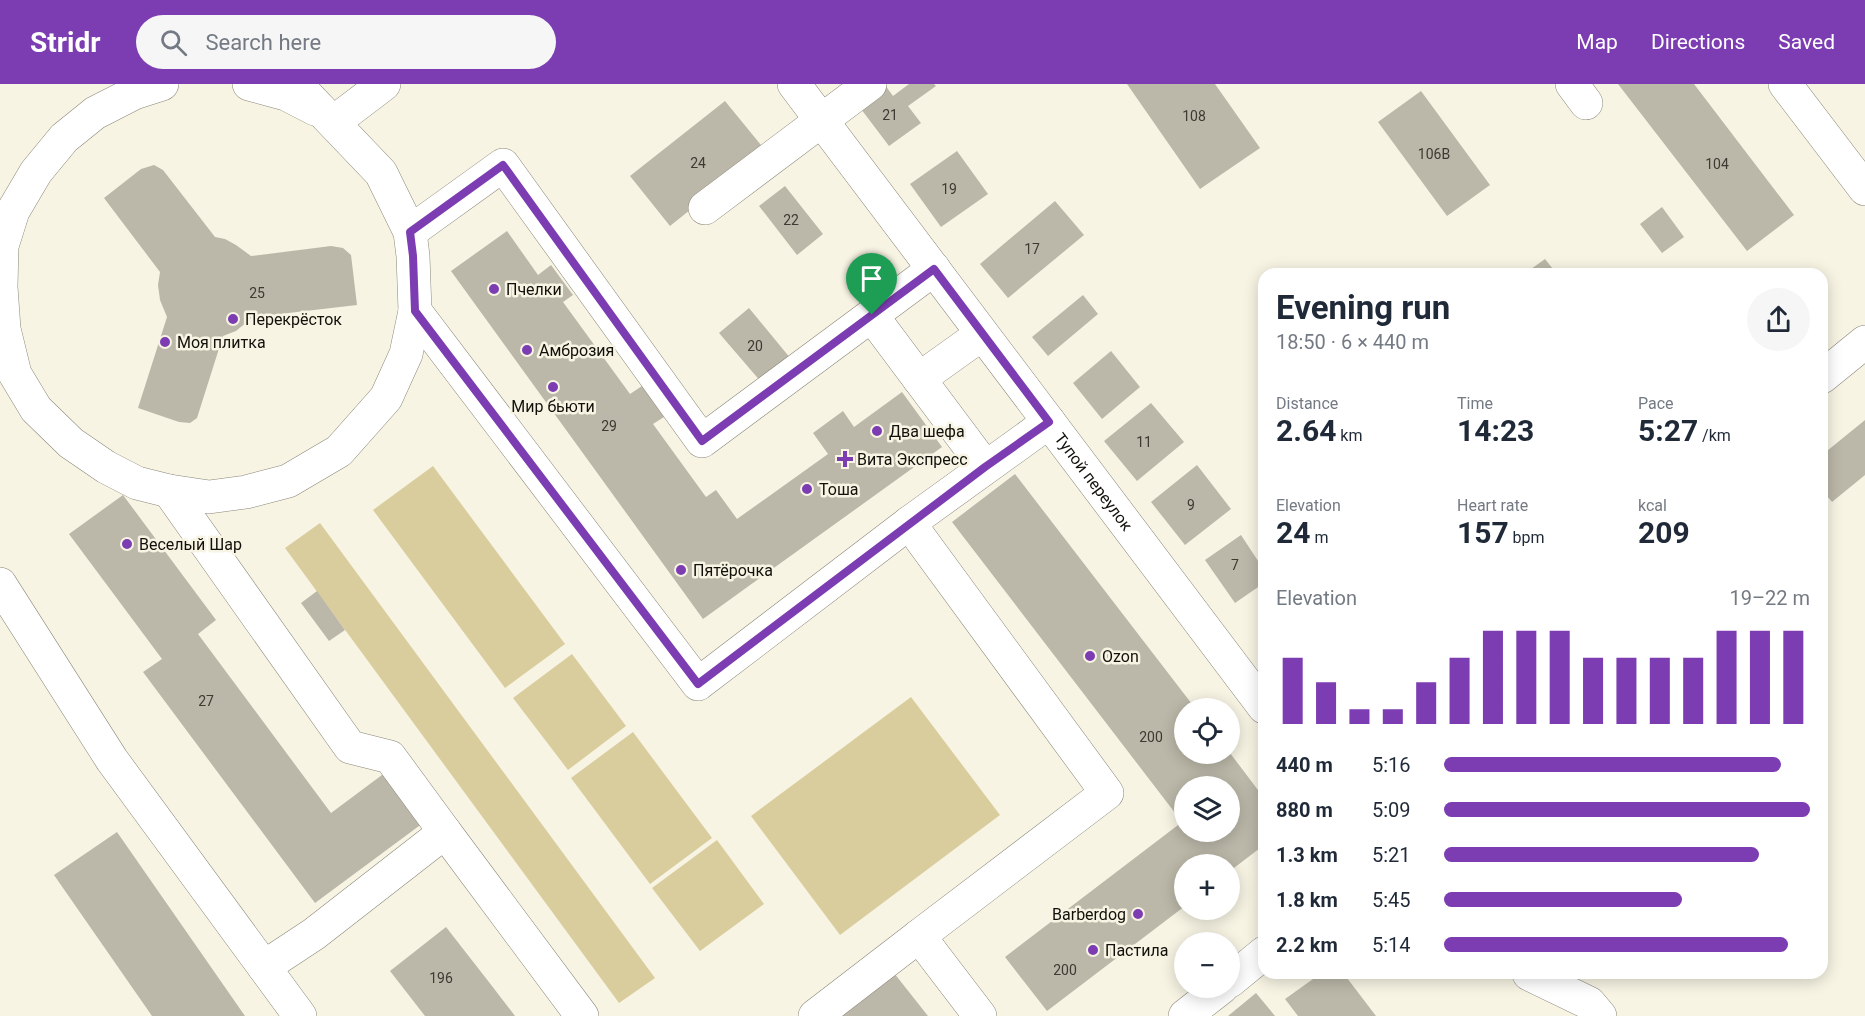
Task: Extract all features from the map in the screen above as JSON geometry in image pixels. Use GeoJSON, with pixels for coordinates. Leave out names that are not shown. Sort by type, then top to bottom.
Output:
{"type":"FeatureCollection","features":[{"type":"Feature","properties":{"kind":"street"},"geometry":{"type":"LineString","coordinates":[[162,84],[134,93],[95,113],[72,132],[36,172],[13,210],[2,246],[1,287],[4,329],[15,374],[12,391],[36,409],[71,443],[106,467],[137,483],[209,497],[246,492],[288,481],[339,451],[386,398],[406,354],[415,311],[410,232],[381,173],[296,84]]}},
{"type":"Feature","properties":{"kind":"street"},"geometry":{"type":"LineString","coordinates":[[249,84],[258,85],[303,102],[334,122]]}},
{"type":"Feature","properties":{"kind":"street"},"geometry":{"type":"LineString","coordinates":[[334,122],[384,84]]}},
{"type":"Feature","properties":{"kind":"street","name":"Тупой переулок"},"geometry":{"type":"LineString","coordinates":[[794,84],[1258,699]]}},
{"type":"Feature","properties":{"kind":"street"},"geometry":{"type":"LineString","coordinates":[[705,208],[870,84]]}},
{"type":"Feature","properties":{"kind":"street"},"geometry":{"type":"LineString","coordinates":[[1785,84],[1865,189]]}},
{"type":"Feature","properties":{"kind":"street"},"geometry":{"type":"LineString","coordinates":[[410,232],[503,165],[702,441],[934,269]]}},
{"type":"Feature","properties":{"kind":"street"},"geometry":{"type":"LineString","coordinates":[[415,311],[698,684],[909,523],[1049,422]]}},
{"type":"Feature","properties":{"kind":"street"},"geometry":{"type":"LineString","coordinates":[[872,315],[985,467]]}},
{"type":"Feature","properties":{"kind":"street"},"geometry":{"type":"LineString","coordinates":[[919,379],[982,333]]}},
{"type":"Feature","properties":{"kind":"street"},"geometry":{"type":"LineString","coordinates":[[1828,372],[1865,342]]}},
{"type":"Feature","properties":{"kind":"street"},"geometry":{"type":"LineString","coordinates":[[169,491],[350,747],[390,757],[582,1016]]}},
{"type":"Feature","properties":{"kind":"street"},"geometry":{"type":"LineString","coordinates":[[815,1016],[1107,793],[909,523]]}},
{"type":"Feature","properties":{"kind":"street"},"geometry":{"type":"LineString","coordinates":[[0,584],[112,760],[300,1016]]}},
{"type":"Feature","properties":{"kind":"street"},"geometry":{"type":"LineString","coordinates":[[264,967],[314,934],[445,832]]}},
{"type":"Feature","properties":{"kind":"street"},"geometry":{"type":"LineString","coordinates":[[919,936],[980,1016]]}},
{"type":"Feature","properties":{"kind":"street"},"geometry":{"type":"LineString","coordinates":[[1240,973],[1258,958]]}},
{"type":"Feature","properties":{"kind":"street"},"geometry":{"type":"LineString","coordinates":[[1539,979],[1589,1003],[1600,1016]]}},
{"type":"Feature","properties":{"kind":"street"},"geometry":{"type":"LineString","coordinates":[[1185,1016],[1208,998]]}},
{"type":"Feature","properties":{"kind":"shaded area"},"geometry":{"type":"Polygon","coordinates":[[[433,466],[565,644],[505,688],[373,510],[433,466]]]}},
{"type":"Feature","properties":{"kind":"shaded area"},"geometry":{"type":"Polygon","coordinates":[[[320,523],[655,978],[619,1003],[285,548],[320,523]]]}},
{"type":"Feature","properties":{"kind":"shaded area"},"geometry":{"type":"Polygon","coordinates":[[[572,654],[626,726],[568,770],[513,698],[572,654]]]}},
{"type":"Feature","properties":{"kind":"shaded area"},"geometry":{"type":"Polygon","coordinates":[[[911,697],[1000,815],[840,935],[751,816],[911,697]]]}},
{"type":"Feature","properties":{"kind":"shaded area"},"geometry":{"type":"Polygon","coordinates":[[[633,732],[712,838],[650,884],[571,778],[633,732]]]}},
{"type":"Feature","properties":{"kind":"shaded area"},"geometry":{"type":"Polygon","coordinates":[[[717,840],[764,904],[700,951],[652,888],[717,840]]]}},
{"type":"Feature","properties":{"kind":"building"},"geometry":{"type":"Polygon","coordinates":[[[909,84],[934,84],[936,86],[908,106],[921,123],[889,146],[858,105],[885,85],[893,96],[909,84]]]}},
{"type":"Feature","properties":{"kind":"building"},"geometry":{"type":"Polygon","coordinates":[[[1127,84],[1215,84],[1260,148],[1200,189],[1127,84]]]}},
{"type":"Feature","properties":{"kind":"building"},"geometry":{"type":"Polygon","coordinates":[[[1618,84],[1694,84],[1794,215],[1747,251],[1618,84]]]}},
{"type":"Feature","properties":{"kind":"building"},"geometry":{"type":"Polygon","coordinates":[[[1421,91],[1490,185],[1447,216],[1378,122],[1421,91]]]}},
{"type":"Feature","properties":{"kind":"building"},"geometry":{"type":"Polygon","coordinates":[[[725,101],[765,150],[670,226],[630,176],[725,101]]]}},
{"type":"Feature","properties":{"kind":"building"},"geometry":{"type":"Polygon","coordinates":[[[957,151],[988,194],[941,227],[910,184],[957,151]]]}},
{"type":"Feature","properties":{"kind":"building"},"geometry":{"type":"Polygon","coordinates":[[[154,165],[163,170],[215,237],[225,239],[251,256],[331,246],[343,248],[351,255],[357,305],[253,317],[236,331],[223,336],[197,418],[190,423],[179,422],[138,408],[167,317],[160,300],[158,285],[160,272],[104,198],[141,169],[154,165]]]}},
{"type":"Feature","properties":{"kind":"building"},"geometry":{"type":"Polygon","coordinates":[[[785,186],[823,234],[797,255],[759,206],[785,186]]]}},
{"type":"Feature","properties":{"kind":"building"},"geometry":{"type":"Polygon","coordinates":[[[1055,201],[1084,235],[1008,298],[980,264],[1055,201]]]}},
{"type":"Feature","properties":{"kind":"building"},"geometry":{"type":"Polygon","coordinates":[[[1662,207],[1684,237],[1662,253],[1640,224],[1662,207]]]}},
{"type":"Feature","properties":{"kind":"building"},"geometry":{"type":"Polygon","coordinates":[[[507,231],[538,275],[551,265],[573,295],[563,302],[630,394],[642,386],[664,417],[653,424],[706,497],[716,490],[737,519],[828,454],[813,433],[843,411],[854,427],[902,392],[942,447],[703,619],[451,271],[507,231]]]}},
{"type":"Feature","properties":{"kind":"building"},"geometry":{"type":"Polygon","coordinates":[[[1545,259],[1552,268],[1532,268],[1545,259]]]}},
{"type":"Feature","properties":{"kind":"building"},"geometry":{"type":"Polygon","coordinates":[[[1083,295],[1098,314],[1048,356],[1032,337],[1083,295]]]}},
{"type":"Feature","properties":{"kind":"building"},"geometry":{"type":"Polygon","coordinates":[[[749,308],[791,359],[762,383],[719,333],[749,308]]]}},
{"type":"Feature","properties":{"kind":"building"},"geometry":{"type":"Polygon","coordinates":[[[1111,351],[1140,387],[1102,419],[1073,383],[1111,351]]]}},
{"type":"Feature","properties":{"kind":"building"},"geometry":{"type":"Polygon","coordinates":[[[1151,403],[1184,442],[1137,481],[1104,441],[1151,403]]]}},
{"type":"Feature","properties":{"kind":"building"},"geometry":{"type":"Polygon","coordinates":[[[1865,420],[1865,475],[1832,502],[1828,497],[1828,450],[1865,420]]]}},
{"type":"Feature","properties":{"kind":"building"},"geometry":{"type":"Polygon","coordinates":[[[1197,465],[1231,509],[1185,545],[1151,502],[1197,465]]]}},
{"type":"Feature","properties":{"kind":"building"},"geometry":{"type":"Polygon","coordinates":[[[1015,474],[1187,698],[1174,698],[1174,764],[1238,764],[1258,790],[1258,850],[1240,863],[1240,854],[1174,854],[1174,914],[1047,1011],[1005,957],[1174,828],[1174,842],[1240,842],[1240,776],[1174,776],[1174,812],[952,522],[1015,474]]]}},
{"type":"Feature","properties":{"kind":"building"},"geometry":{"type":"Polygon","coordinates":[[[123,495],[216,620],[198,634],[331,813],[386,772],[423,823],[315,903],[143,672],[162,659],[69,534],[123,495]]]}},
{"type":"Feature","properties":{"kind":"building"},"geometry":{"type":"Polygon","coordinates":[[[1241,535],[1258,561],[1258,587],[1235,603],[1205,560],[1241,535]]]}},
{"type":"Feature","properties":{"kind":"building"},"geometry":{"type":"Polygon","coordinates":[[[317,591],[345,630],[329,641],[301,603],[317,591]]]}},
{"type":"Feature","properties":{"kind":"building"},"geometry":{"type":"Polygon","coordinates":[[[117,832],[245,1016],[152,1016],[54,875],[117,832]]]}},
{"type":"Feature","properties":{"kind":"building"},"geometry":{"type":"Polygon","coordinates":[[[446,927],[515,1016],[425,1016],[390,971],[446,927]]]}},
{"type":"Feature","properties":{"kind":"building"},"geometry":{"type":"Polygon","coordinates":[[[894,973],[928,1016],[839,1016],[894,973]]]}},
{"type":"Feature","properties":{"kind":"building"},"geometry":{"type":"Polygon","coordinates":[[[1313,979],[1348,979],[1376,1016],[1298,1016],[1285,999],[1313,979]]]}},
{"type":"Feature","properties":{"kind":"building"},"geometry":{"type":"Polygon","coordinates":[[[1256,993],[1275,1016],[1228,1016],[1256,993]]]}},
{"type":"Feature","properties":{"kind":"place","name":"Пчелки"},"geometry":{"type":"Point","coordinates":[494,289]}},
{"type":"Feature","properties":{"kind":"place","name":"Перекрёсток"},"geometry":{"type":"Point","coordinates":[233,319]}},
{"type":"Feature","properties":{"kind":"place","name":"Моя плитка"},"geometry":{"type":"Point","coordinates":[165,342]}},
{"type":"Feature","properties":{"kind":"place","name":"Амброзия"},"geometry":{"type":"Point","coordinates":[527,350]}},
{"type":"Feature","properties":{"kind":"place","name":"Мир бьюти"},"geometry":{"type":"Point","coordinates":[553,387]}},
{"type":"Feature","properties":{"kind":"place","name":"Два шефа"},"geometry":{"type":"Point","coordinates":[877,431]}},
{"type":"Feature","properties":{"kind":"place","name":"Вита Экспресс"},"geometry":{"type":"Point","coordinates":[845,459]}},
{"type":"Feature","properties":{"kind":"place","name":"Тоша"},"geometry":{"type":"Point","coordinates":[807,489]}},
{"type":"Feature","properties":{"kind":"place","name":"Веселый Шар"},"geometry":{"type":"Point","coordinates":[127,544]}},
{"type":"Feature","properties":{"kind":"place","name":"Пятёрочка"},"geometry":{"type":"Point","coordinates":[681,570]}},
{"type":"Feature","properties":{"kind":"place","name":"Ozon"},"geometry":{"type":"Point","coordinates":[1090,656]}},
{"type":"Feature","properties":{"kind":"place","name":"Barberdog"},"geometry":{"type":"Point","coordinates":[1138,914]}},
{"type":"Feature","properties":{"kind":"place","name":"Пастила"},"geometry":{"type":"Point","coordinates":[1093,950]}},
{"type":"Feature","properties":{"kind":"route"},"geometry":{"type":"LineString","coordinates":[[503,165],[702,441],[872,315],[934,269],[1049,422],[909,523],[698,684],[415,311],[410,232],[503,165]]}}]}
